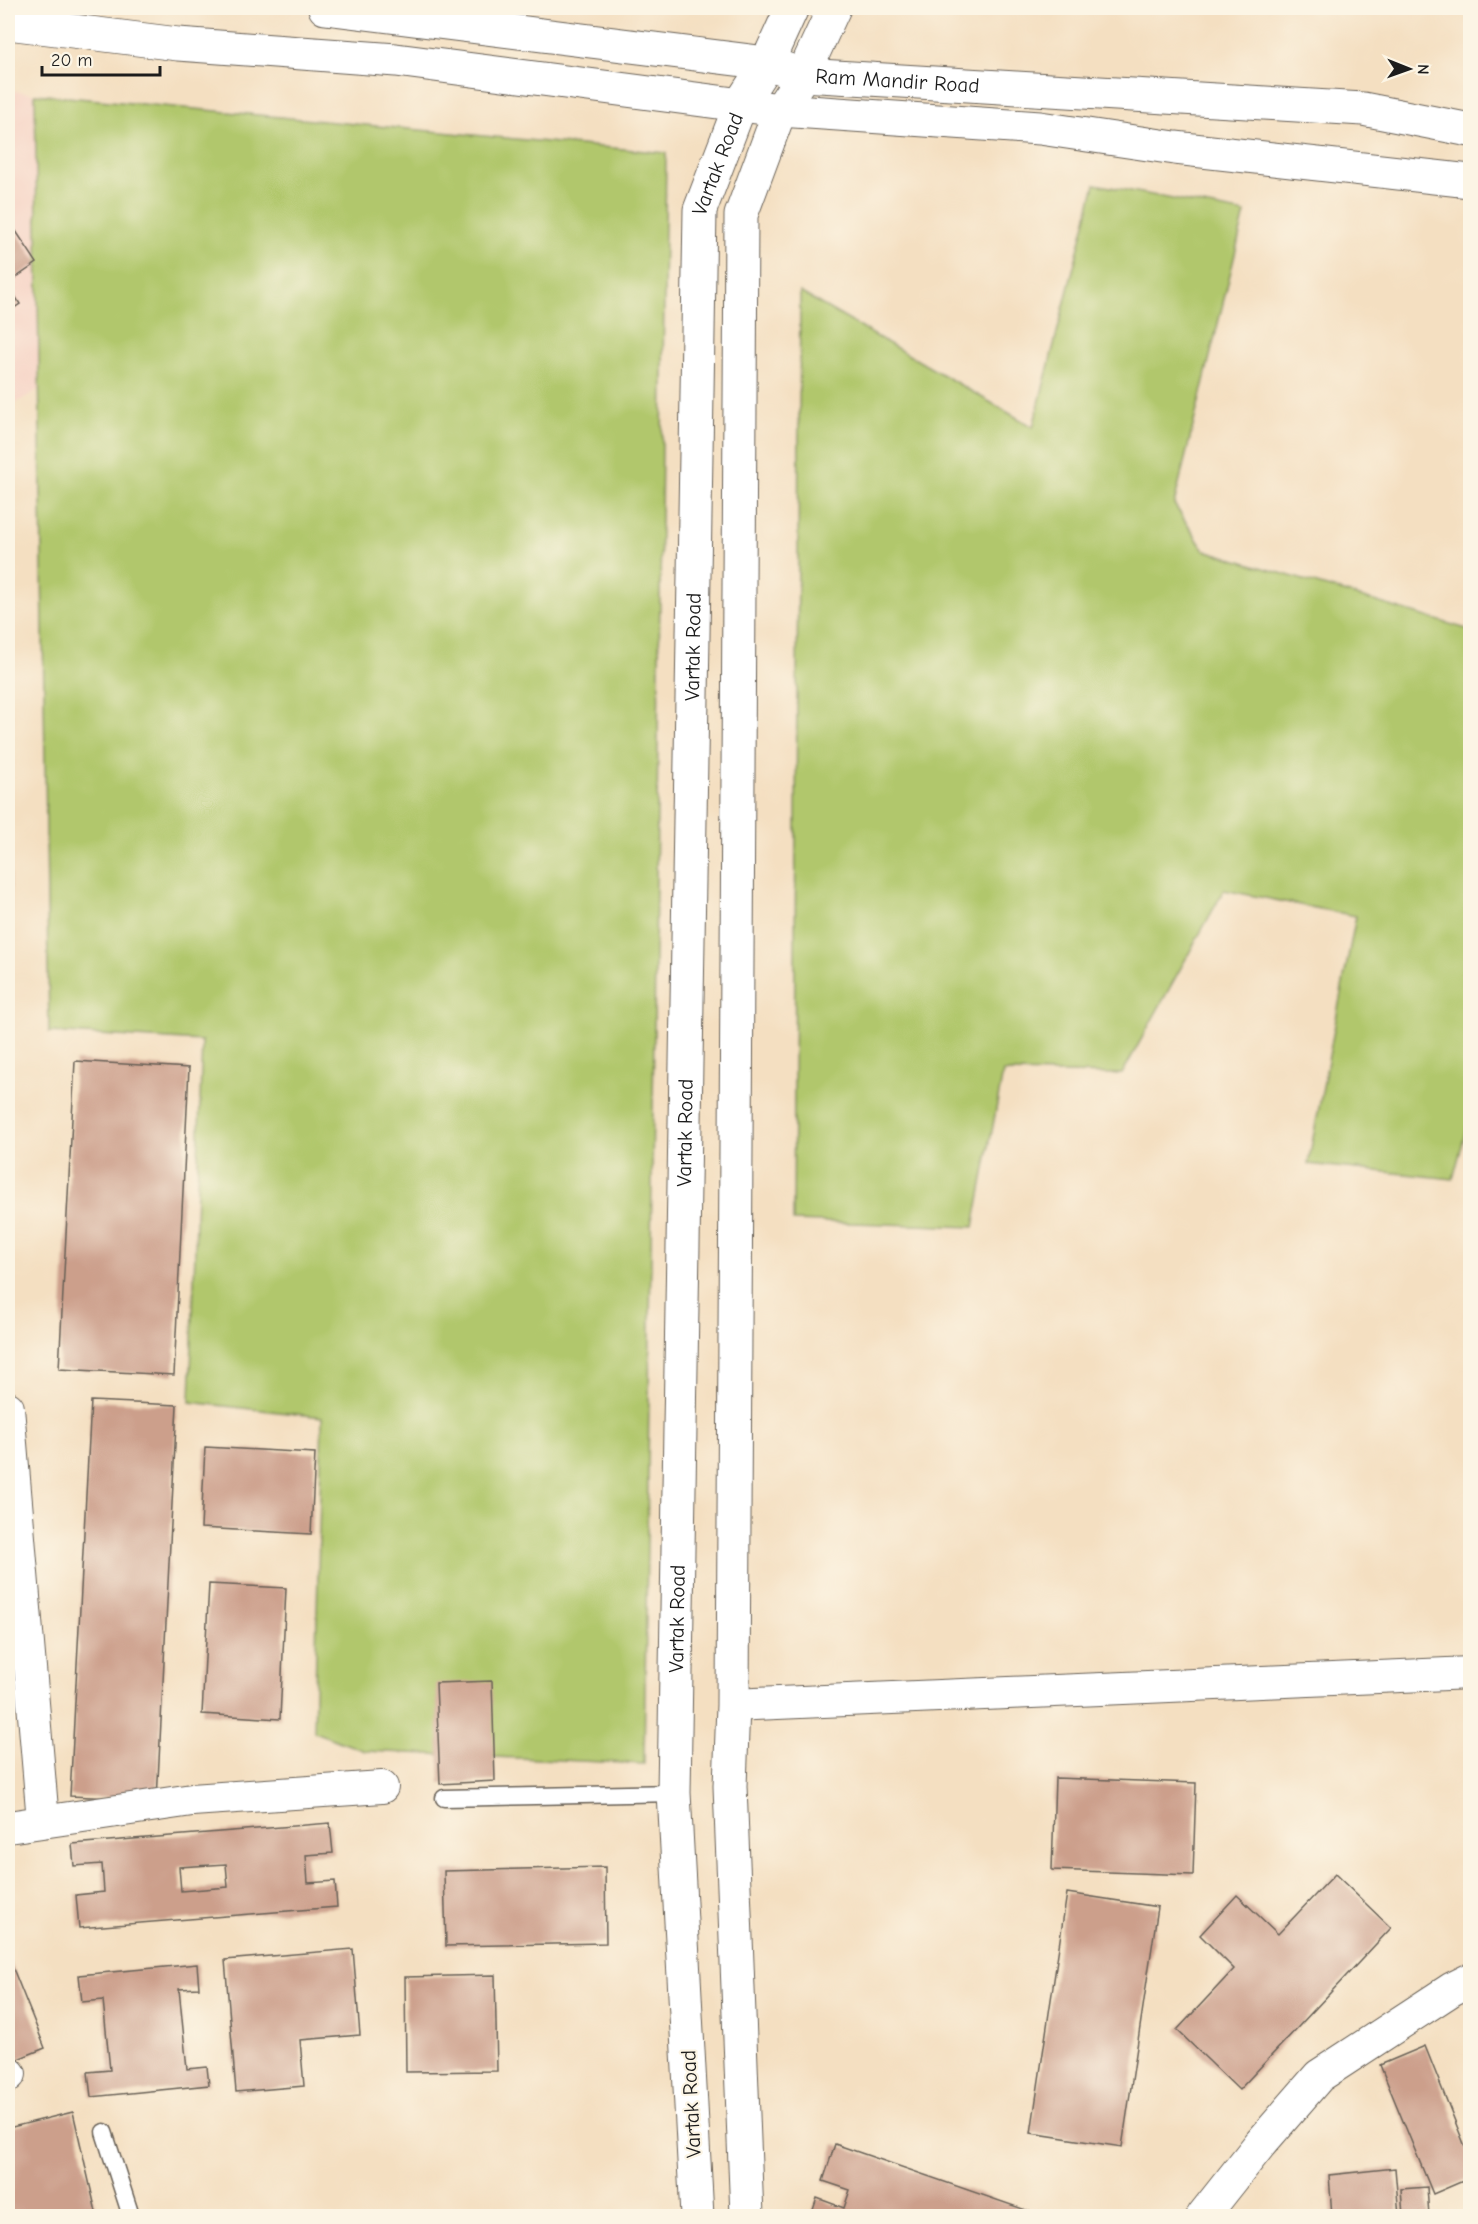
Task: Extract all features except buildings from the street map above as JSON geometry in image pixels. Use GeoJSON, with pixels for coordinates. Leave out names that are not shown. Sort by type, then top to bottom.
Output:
{"type":"FeatureCollection","features":[{"type":"Feature","properties":{"kind":"street","name":"Ram Mandir Road"},"geometry":{"type":"LineString","coordinates":[[325,8],[767,63],[803,75],[1363,110],[1470,130]]}},
{"type":"Feature","properties":{"kind":"street","name":"Vartak Road"},"geometry":{"type":"LineString","coordinates":[[697,2217],[674,1793],[700,210],[741,103],[767,63],[792,8]]}},
{"type":"Feature","properties":{"kind":"street","name":"Vartak Road"},"geometry":{"type":"LineString","coordinates":[[747,2217],[730,1785],[733,1704],[741,216],[780,110],[803,75],[834,8]]}},
{"type":"Feature","properties":{"kind":"street"},"geometry":{"type":"LineString","coordinates":[[18,19],[178,44],[396,60],[597,87],[741,103],[780,110],[1040,128],[1175,148],[1470,181]]}},
{"type":"Feature","properties":{"kind":"street"},"geometry":{"type":"LineString","coordinates":[[8,1408],[43,1821]]}},
{"type":"Feature","properties":{"kind":"street"},"geometry":{"type":"LineString","coordinates":[[733,1704],[1470,1673]]}},
{"type":"Feature","properties":{"kind":"street"},"geometry":{"type":"LineString","coordinates":[[8,1827],[192,1800],[382,1788]]}},
{"type":"Feature","properties":{"kind":"street"},"geometry":{"type":"LineString","coordinates":[[1203,2217],[1260,2144],[1319,2076],[1452,1989],[1470,1980]]}},
{"type":"Feature","properties":{"kind":"lane"},"geometry":{"type":"LineString","coordinates":[[444,1798],[674,1793]]}},
{"type":"Feature","properties":{"kind":"lane"},"geometry":{"type":"LineString","coordinates":[[104,2132],[130,2217]]}},
{"type":"Feature","properties":{"kind":"shaded area"},"geometry":{"type":"Polygon","coordinates":[[[8,90],[35,94],[39,389],[8,408],[8,90]]]}},
{"type":"Feature","properties":{"kind":"green space"},"geometry":{"type":"Polygon","coordinates":[[[35,94],[666,153],[644,1764],[365,1751],[314,1732],[322,1417],[190,1402],[202,1041],[49,1032],[35,94]]]}},
{"type":"Feature","properties":{"kind":"green space"},"geometry":{"type":"Polygon","coordinates":[[[1095,184],[1245,213],[1174,504],[1204,550],[1470,630],[1470,1115],[1453,1179],[1308,1164],[1356,916],[1224,890],[1122,1074],[1003,1072],[974,1227],[793,1221],[800,292],[1033,427],[1095,184]]]}}]}
